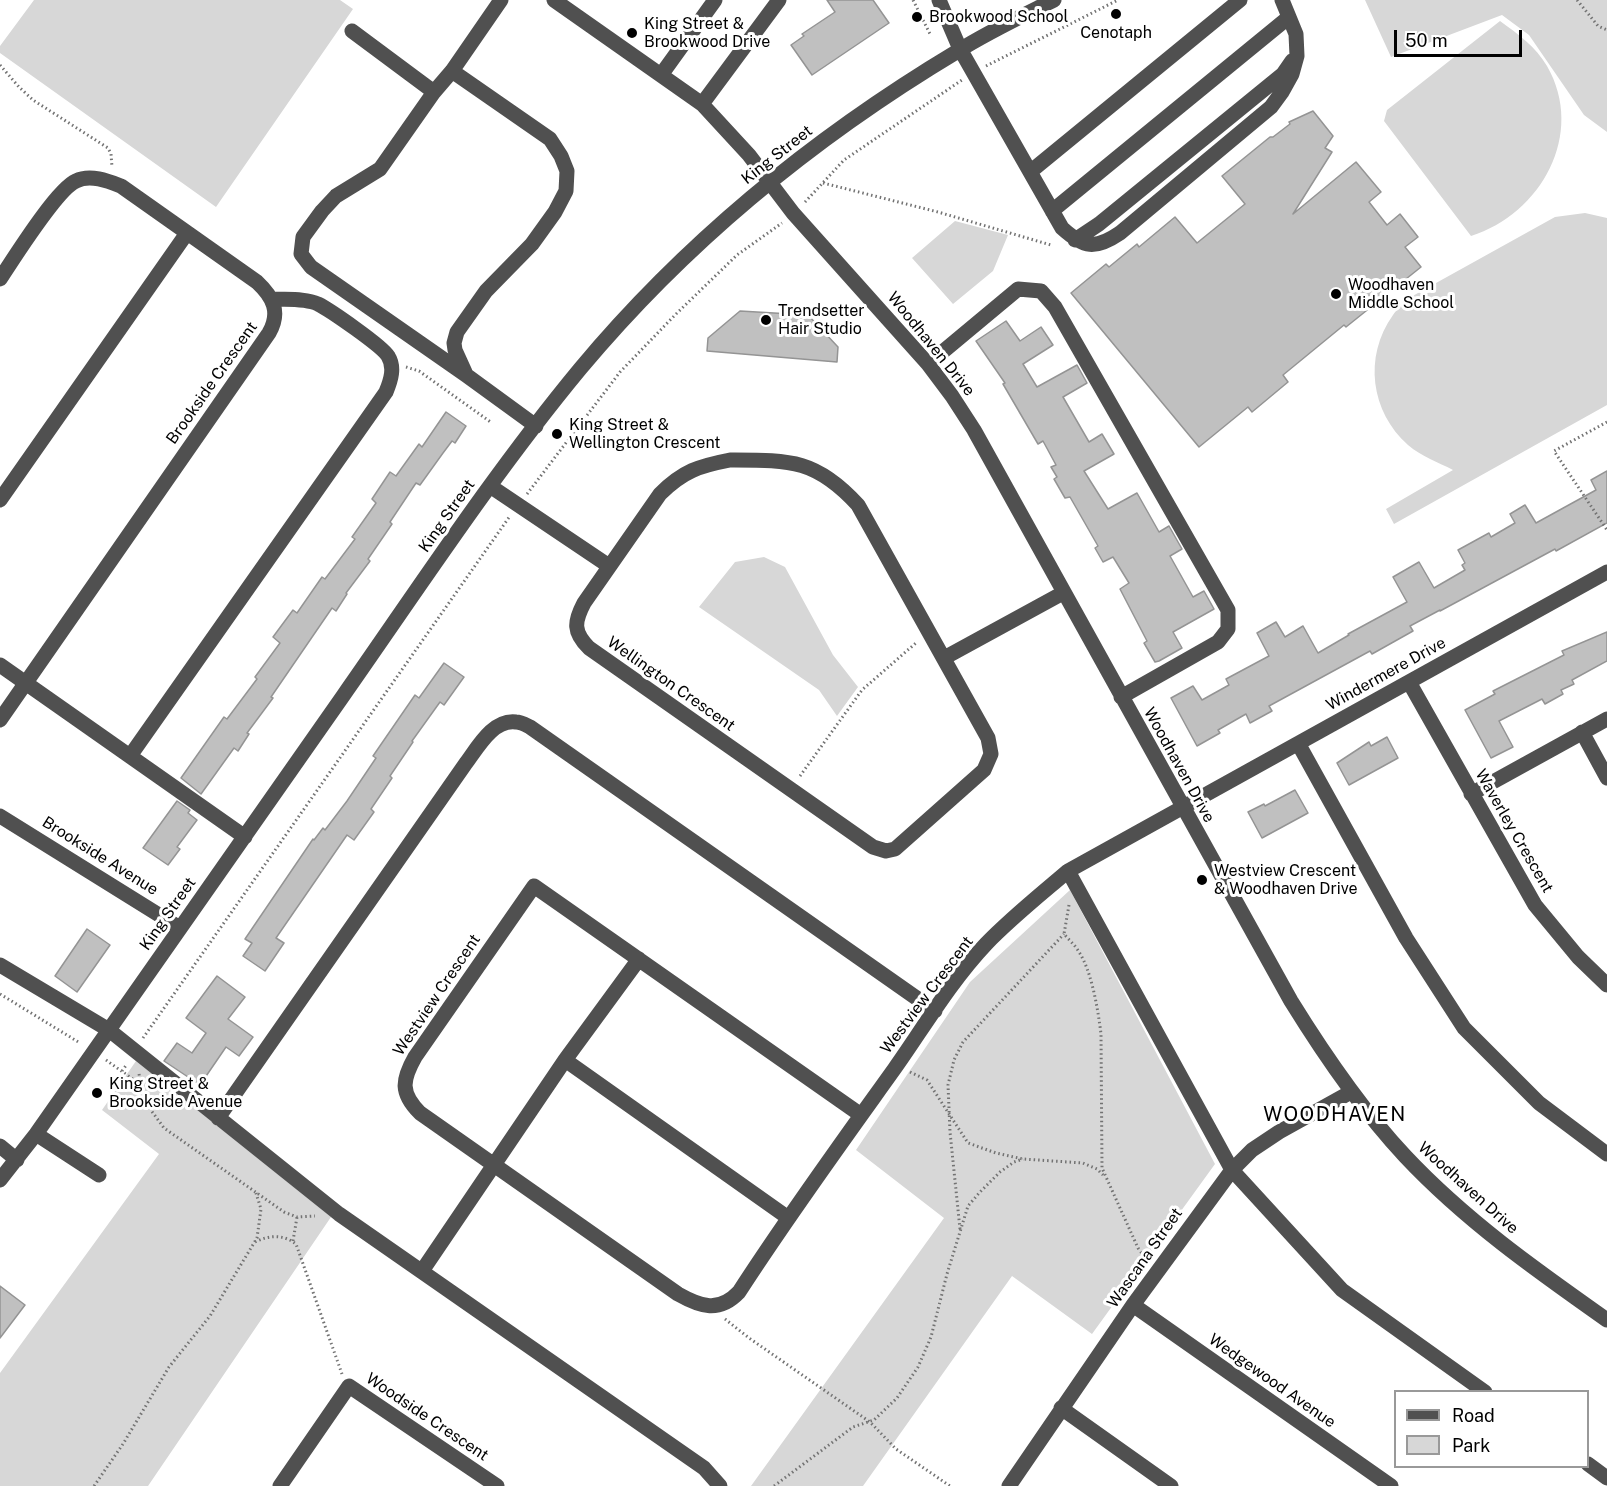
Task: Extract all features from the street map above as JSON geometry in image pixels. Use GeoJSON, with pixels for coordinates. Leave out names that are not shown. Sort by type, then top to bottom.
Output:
{"type":"FeatureCollection","features":[{"type":"Feature","properties":{"kind":"street"},"geometry":{"type":"LineString","coordinates":[[501,0],[380,169],[336,196],[322,211],[303,237],[301,254],[311,267],[536,426]]}},
{"type":"Feature","properties":{"kind":"street","name":"Woodhaven Drive"},"geometry":{"type":"LineString","coordinates":[[555,0],[702,104],[728,130],[793,213],[928,364],[974,430],[1291,1002],[1351,1092],[1405,1156],[1498,1242],[1607,1320]]}},
{"type":"Feature","properties":{"kind":"street"},"geometry":{"type":"LineString","coordinates":[[661,75],[715,0]]}},
{"type":"Feature","properties":{"kind":"street"},"geometry":{"type":"LineString","coordinates":[[702,104],[779,0]]}},
{"type":"Feature","properties":{"kind":"street"},"geometry":{"type":"LineString","coordinates":[[939,0],[973,73],[1062,228],[1075,240],[1100,224],[1282,74],[1297,56],[1296,33],[1282,0]]}},
{"type":"Feature","properties":{"kind":"street","name":"King Street"},"geometry":{"type":"LineString","coordinates":[[0,1180],[36,1134],[490,486],[580,370],[623,321],[694,249],[770,182],[860,115],[960,49],[1054,0]]}},
{"type":"Feature","properties":{"kind":"street"},"geometry":{"type":"LineString","coordinates":[[1030,172],[1240,0]]}},
{"type":"Feature","properties":{"kind":"street"},"geometry":{"type":"LineString","coordinates":[[1052,211],[1289,17]]}},
{"type":"Feature","properties":{"kind":"street"},"geometry":{"type":"LineString","coordinates":[[352,32],[434,92]]}},
{"type":"Feature","properties":{"kind":"street"},"geometry":{"type":"LineString","coordinates":[[452,71],[550,139],[567,171],[566,191],[555,212],[532,244],[486,291],[457,332],[455,350],[466,375]]}},
{"type":"Feature","properties":{"kind":"street"},"geometry":{"type":"LineString","coordinates":[[0,279],[58,196],[68,186],[84,178],[110,182],[121,186],[257,282],[272,299],[316,303],[379,345],[388,357],[392,368],[391,381],[386,392],[130,756]]}},
{"type":"Feature","properties":{"kind":"street"},"geometry":{"type":"LineString","coordinates":[[0,500],[187,233]]}},
{"type":"Feature","properties":{"kind":"street"},"geometry":{"type":"LineString","coordinates":[[928,364],[1018,289],[1041,291],[1055,307],[1228,610],[1228,629],[1218,642],[1121,697]]}},
{"type":"Feature","properties":{"kind":"street","name":"Brookside Crescent"},"geometry":{"type":"LineString","coordinates":[[0,720],[269,333],[276,316],[272,299]]}},
{"type":"Feature","properties":{"kind":"street"},"geometry":{"type":"LineString","coordinates":[[416,341],[438,343],[457,332]]}},
{"type":"Feature","properties":{"kind":"street","name":"Wellington Crescent"},"geometry":{"type":"LineString","coordinates":[[730,460],[800,464],[825,475],[842,488],[858,505],[929,631],[988,738],[991,754],[984,770],[901,844],[886,851],[873,847],[589,648],[576,628],[578,615],[609,566],[660,494],[675,478],[684,473],[730,460]]}},
{"type":"Feature","properties":{"kind":"street"},"geometry":{"type":"LineString","coordinates":[[490,486],[609,566]]}},
{"type":"Feature","properties":{"kind":"street","name":"Windermere Drive"},"geometry":{"type":"LineString","coordinates":[[1182,808],[1607,572]]}},
{"type":"Feature","properties":{"kind":"street"},"geometry":{"type":"LineString","coordinates":[[944,658],[1063,593]]}},
{"type":"Feature","properties":{"kind":"street"},"geometry":{"type":"LineString","coordinates":[[0,665],[244,837]]}},
{"type":"Feature","properties":{"kind":"street","name":"Waverley Crescent"},"geometry":{"type":"LineString","coordinates":[[1409,682],[1535,905],[1578,957],[1607,985]]}},
{"type":"Feature","properties":{"kind":"street"},"geometry":{"type":"LineString","coordinates":[[1471,794],[1607,719]]}},
{"type":"Feature","properties":{"kind":"street"},"geometry":{"type":"LineString","coordinates":[[218,1118],[466,763],[488,734],[502,723],[516,722],[530,727],[935,1011]]}},
{"type":"Feature","properties":{"kind":"street"},"geometry":{"type":"LineString","coordinates":[[1582,732],[1607,778]]}},
{"type":"Feature","properties":{"kind":"street"},"geometry":{"type":"LineString","coordinates":[[1299,744],[1406,939],[1464,1028],[1539,1102],[1607,1154]]}},
{"type":"Feature","properties":{"kind":"street","name":"Westview Crescent"},"geometry":{"type":"LineString","coordinates":[[861,1115],[534,886],[415,1057],[407,1071],[404,1085],[410,1102],[420,1113],[678,1294],[701,1305],[721,1305],[731,1300],[739,1292],[787,1217],[861,1115],[895,1068],[935,1011],[987,943],[1068,872],[1182,808]]}},
{"type":"Feature","properties":{"kind":"street","name":"Brookside Avenue"},"geometry":{"type":"LineString","coordinates":[[0,816],[180,928]]}},
{"type":"Feature","properties":{"kind":"street"},"geometry":{"type":"LineString","coordinates":[[1068,872],[1232,1170],[1342,1290],[1482,1390]]}},
{"type":"Feature","properties":{"kind":"street"},"geometry":{"type":"LineString","coordinates":[[422,1270],[566,1060],[639,959]]}},
{"type":"Feature","properties":{"kind":"street"},"geometry":{"type":"LineString","coordinates":[[0,965],[109,1030],[339,1214],[704,1468],[720,1486]]}},
{"type":"Feature","properties":{"kind":"street"},"geometry":{"type":"LineString","coordinates":[[566,1060],[787,1217]]}},
{"type":"Feature","properties":{"kind":"street","name":"Wascana Street"},"geometry":{"type":"LineString","coordinates":[[1009,1486],[1133,1305],[1232,1170],[1252,1150],[1279,1132],[1351,1092]]}},
{"type":"Feature","properties":{"kind":"street"},"geometry":{"type":"LineString","coordinates":[[36,1134],[99,1175]]}},
{"type":"Feature","properties":{"kind":"street"},"geometry":{"type":"LineString","coordinates":[[0,1146],[17,1160]]}},
{"type":"Feature","properties":{"kind":"street","name":"Wedgewood Avenue"},"geometry":{"type":"LineString","coordinates":[[1133,1305],[1391,1486]]}},
{"type":"Feature","properties":{"kind":"street","name":"Woodside Crescent"},"geometry":{"type":"LineString","coordinates":[[280,1486],[349,1386],[497,1486]]}},
{"type":"Feature","properties":{"kind":"street"},"geometry":{"type":"LineString","coordinates":[[1061,1408],[1171,1486]]}},
{"type":"Feature","properties":{"kind":"street"},"geometry":{"type":"LineString","coordinates":[[1589,1465],[1607,1478]]}},
{"type":"Feature","properties":{"kind":"path"},"geometry":{"type":"LineString","coordinates":[[913,0],[931,36]]}},
{"type":"Feature","properties":{"kind":"path"},"geometry":{"type":"LineString","coordinates":[[122,1071],[155,1020],[519,504],[620,372],[675,314],[737,255],[772,232],[844,160],[973,73],[1118,0]]}},
{"type":"Feature","properties":{"kind":"path"},"geometry":{"type":"LineString","coordinates":[[1577,0],[1598,26],[1607,30]]}},
{"type":"Feature","properties":{"kind":"path"},"geometry":{"type":"LineString","coordinates":[[0,65],[33,100],[108,148],[113,162],[110,182]]}},
{"type":"Feature","properties":{"kind":"path"},"geometry":{"type":"LineString","coordinates":[[823,183],[938,212],[1051,245]]}},
{"type":"Feature","properties":{"kind":"path"},"geometry":{"type":"LineString","coordinates":[[392,368],[405,367],[419,371],[492,423]]}},
{"type":"Feature","properties":{"kind":"path"},"geometry":{"type":"LineString","coordinates":[[1607,422],[1554,451],[1607,530]]}},
{"type":"Feature","properties":{"kind":"path"},"geometry":{"type":"LineString","coordinates":[[791,789],[862,690],[929,631]]}},
{"type":"Feature","properties":{"kind":"path"},"geometry":{"type":"LineString","coordinates":[[960,1231],[948,1085],[957,1052],[1064,934],[1070,898]]}},
{"type":"Feature","properties":{"kind":"path"},"geometry":{"type":"LineString","coordinates":[[1064,934],[1080,953],[1087,968],[1099,1015],[1101,1157],[1105,1176],[1137,1248],[1157,1272]]}},
{"type":"Feature","properties":{"kind":"path"},"geometry":{"type":"LineString","coordinates":[[0,994],[65,1032],[122,1071],[139,1084],[141,1089]]}},
{"type":"Feature","properties":{"kind":"path"},"geometry":{"type":"LineString","coordinates":[[895,1068],[918,1074],[927,1080],[968,1143],[1023,1159],[1083,1163],[1097,1169],[1105,1176]]}},
{"type":"Feature","properties":{"kind":"path"},"geometry":{"type":"LineString","coordinates":[[774,1486],[849,1430],[870,1422],[897,1398],[925,1352],[968,1206],[1009,1165],[1023,1159]]}},
{"type":"Feature","properties":{"kind":"path"},"geometry":{"type":"LineString","coordinates":[[94,1486],[123,1444],[156,1387],[210,1316],[254,1243],[261,1221],[259,1201],[255,1192]]}},
{"type":"Feature","properties":{"kind":"path"},"geometry":{"type":"LineString","coordinates":[[293,1241],[297,1217]]}},
{"type":"Feature","properties":{"kind":"path"},"geometry":{"type":"LineString","coordinates":[[254,1243],[273,1236],[287,1238],[293,1241],[301,1253],[338,1368],[349,1386]]}},
{"type":"Feature","properties":{"kind":"path"},"geometry":{"type":"LineString","coordinates":[[709,1306],[749,1338],[870,1422],[903,1455],[950,1486]]}},
{"type":"Feature","properties":{"kind":"green space"},"geometry":{"type":"Polygon","coordinates":[[[34,0],[340,0],[353,9],[216,207],[0,53],[0,46],[34,0]]]}},
{"type":"Feature","properties":{"kind":"green space"},"geometry":{"type":"Polygon","coordinates":[[[1365,0],[1607,0],[1607,132],[1584,115],[1529,35],[1502,15],[1391,57],[1365,0]]]}},
{"type":"Feature","properties":{"kind":"green space"},"geometry":{"type":"Polygon","coordinates":[[[1500,21],[1532,47],[1547,66],[1558,92],[1561,118],[1559,144],[1550,168],[1536,190],[1518,210],[1496,225],[1471,236],[1384,121],[1387,110],[1500,21]]]}},
{"type":"Feature","properties":{"kind":"green space"},"geometry":{"type":"Polygon","coordinates":[[[1585,213],[1607,218],[1607,405],[1394,524],[1386,509],[1453,470],[1424,456],[1408,445],[1386,417],[1379,400],[1375,383],[1377,348],[1393,315],[1409,298],[1555,217],[1585,213]]]}},
{"type":"Feature","properties":{"kind":"green space"},"geometry":{"type":"Polygon","coordinates":[[[955,221],[1008,235],[993,271],[953,304],[912,258],[955,221]]]}},
{"type":"Feature","properties":{"kind":"green space"},"geometry":{"type":"Polygon","coordinates":[[[764,557],[785,567],[833,655],[858,687],[837,716],[819,690],[699,607],[735,562],[764,557]]]}},
{"type":"Feature","properties":{"kind":"green space"},"geometry":{"type":"Polygon","coordinates":[[[1070,890],[1215,1164],[1092,1334],[1012,1276],[863,1486],[751,1486],[944,1218],[856,1150],[970,982],[1070,890]]]}},
{"type":"Feature","properties":{"kind":"green space"},"geometry":{"type":"Polygon","coordinates":[[[136,1061],[331,1217],[148,1486],[0,1486],[0,1373],[159,1154],[102,1110],[136,1061]]]}},
{"type":"Feature","properties":{"kind":"building"},"geometry":{"type":"Polygon","coordinates":[[[827,0],[873,0],[889,23],[812,75],[791,45],[804,36],[802,34],[835,12],[827,0]]]}},
{"type":"Feature","properties":{"kind":"building"},"geometry":{"type":"Polygon","coordinates":[[[1313,111],[1333,136],[1325,148],[1332,152],[1293,214],[1356,162],[1381,192],[1369,202],[1387,225],[1400,214],[1418,237],[1405,247],[1421,267],[1283,375],[1288,382],[1252,412],[1248,407],[1199,447],[1071,293],[1106,264],[1109,267],[1137,244],[1139,247],[1175,217],[1197,243],[1245,204],[1222,176],[1270,137],[1290,124],[1289,122],[1313,111]]]}},
{"type":"Feature","properties":{"kind":"building"},"geometry":{"type":"Polygon","coordinates":[[[740,311],[808,315],[838,347],[837,362],[707,351],[708,338],[740,311]]]}},
{"type":"Feature","properties":{"kind":"building"},"geometry":{"type":"Polygon","coordinates":[[[1006,321],[1020,341],[1041,327],[1053,345],[1023,364],[1037,387],[1077,365],[1087,383],[1063,397],[1089,442],[1102,434],[1114,454],[1084,471],[1108,509],[1137,493],[1159,532],[1169,526],[1182,549],[1170,556],[1193,597],[1204,591],[1214,609],[1173,632],[1182,648],[1159,661],[1155,662],[1144,643],[1147,641],[1120,589],[1129,583],[1113,557],[1103,562],[1095,548],[1098,546],[1070,497],[1065,498],[1054,479],[1057,477],[1051,467],[1056,465],[1043,441],[1038,444],[1003,384],[1005,383],[976,341],[1006,321]]]}},
{"type":"Feature","properties":{"kind":"building"},"geometry":{"type":"Polygon","coordinates":[[[446,412],[466,426],[455,443],[452,441],[420,485],[416,483],[368,559],[370,561],[346,593],[336,611],[332,608],[271,697],[273,698],[247,733],[249,734],[238,751],[234,748],[201,794],[181,778],[224,717],[227,719],[257,679],[255,677],[280,643],[273,637],[293,610],[297,613],[322,577],[325,579],[355,539],[352,537],[376,503],[372,499],[390,472],[396,476],[419,444],[422,447],[446,412]]]}},
{"type":"Feature","properties":{"kind":"building"},"geometry":{"type":"Polygon","coordinates":[[[1607,471],[1607,523],[1410,626],[1413,631],[1372,654],[1370,651],[1269,706],[1272,711],[1250,723],[1246,714],[1218,730],[1220,733],[1197,746],[1171,698],[1193,686],[1202,700],[1229,685],[1226,679],[1269,656],[1257,633],[1276,622],[1285,637],[1303,626],[1318,653],[1407,602],[1393,577],[1419,562],[1434,588],[1465,570],[1462,565],[1465,563],[1458,550],[1489,533],[1491,537],[1515,523],[1510,514],[1525,505],[1536,523],[1596,490],[1591,480],[1607,471]]]}},
{"type":"Feature","properties":{"kind":"building"},"geometry":{"type":"Polygon","coordinates":[[[1607,632],[1607,661],[1572,680],[1574,684],[1561,690],[1563,694],[1545,704],[1542,699],[1499,721],[1513,747],[1491,758],[1465,710],[1495,694],[1493,691],[1564,655],[1562,651],[1607,632]]]}},
{"type":"Feature","properties":{"kind":"building"},"geometry":{"type":"Polygon","coordinates":[[[444,663],[464,677],[444,705],[440,702],[412,741],[390,776],[392,778],[371,809],[374,812],[354,840],[347,835],[276,938],[284,943],[265,971],[243,956],[252,943],[245,939],[313,839],[323,828],[325,830],[347,801],[376,758],[373,756],[415,695],[419,698],[444,663]]]}},
{"type":"Feature","properties":{"kind":"building"},"geometry":{"type":"Polygon","coordinates":[[[1387,737],[1398,758],[1349,785],[1337,763],[1369,742],[1371,746],[1387,737]]]}},
{"type":"Feature","properties":{"kind":"building"},"geometry":{"type":"Polygon","coordinates":[[[1295,790],[1308,813],[1262,838],[1248,812],[1295,790]]]}},
{"type":"Feature","properties":{"kind":"building"},"geometry":{"type":"Polygon","coordinates":[[[177,801],[190,810],[188,813],[197,820],[177,847],[180,849],[168,865],[143,848],[177,801]]]}},
{"type":"Feature","properties":{"kind":"building"},"geometry":{"type":"Polygon","coordinates":[[[87,929],[110,945],[77,992],[55,976],[87,929]]]}},
{"type":"Feature","properties":{"kind":"building"},"geometry":{"type":"Polygon","coordinates":[[[217,976],[245,997],[228,1019],[253,1037],[239,1056],[226,1047],[200,1085],[164,1061],[177,1043],[192,1053],[206,1033],[186,1018],[217,976]]]}},
{"type":"Feature","properties":{"kind":"building"},"geometry":{"type":"Polygon","coordinates":[[[0,1286],[25,1305],[0,1338],[0,1286]]]}},
{"type":"Feature","properties":{"kind":"place","name":"Cenotaph"},"geometry":{"type":"Point","coordinates":[1116,14]}},
{"type":"Feature","properties":{"kind":"place","name":"Brookwood School"},"geometry":{"type":"Point","coordinates":[917,17]}},
{"type":"Feature","properties":{"kind":"place","name":"King Street & Brookwood Drive"},"geometry":{"type":"Point","coordinates":[632,33]}},
{"type":"Feature","properties":{"kind":"place","name":"Woodhaven Middle School"},"geometry":{"type":"Point","coordinates":[1336,294]}},
{"type":"Feature","properties":{"kind":"place","name":"Trendsetter Hair Studio"},"geometry":{"type":"Point","coordinates":[766,320]}},
{"type":"Feature","properties":{"kind":"place","name":"King Street & Wellington Crescent"},"geometry":{"type":"Point","coordinates":[557,434]}},
{"type":"Feature","properties":{"kind":"place","name":"Westview Crescent & Woodhaven Drive"},"geometry":{"type":"Point","coordinates":[1202,880]}},
{"type":"Feature","properties":{"kind":"place","name":"King Street & Brookside Avenue"},"geometry":{"type":"Point","coordinates":[97,1093]}},
{"type":"Feature","properties":{"kind":"district","name":"WOODHAVEN"},"geometry":{"type":"Point","coordinates":[1335,1115]}}]}
